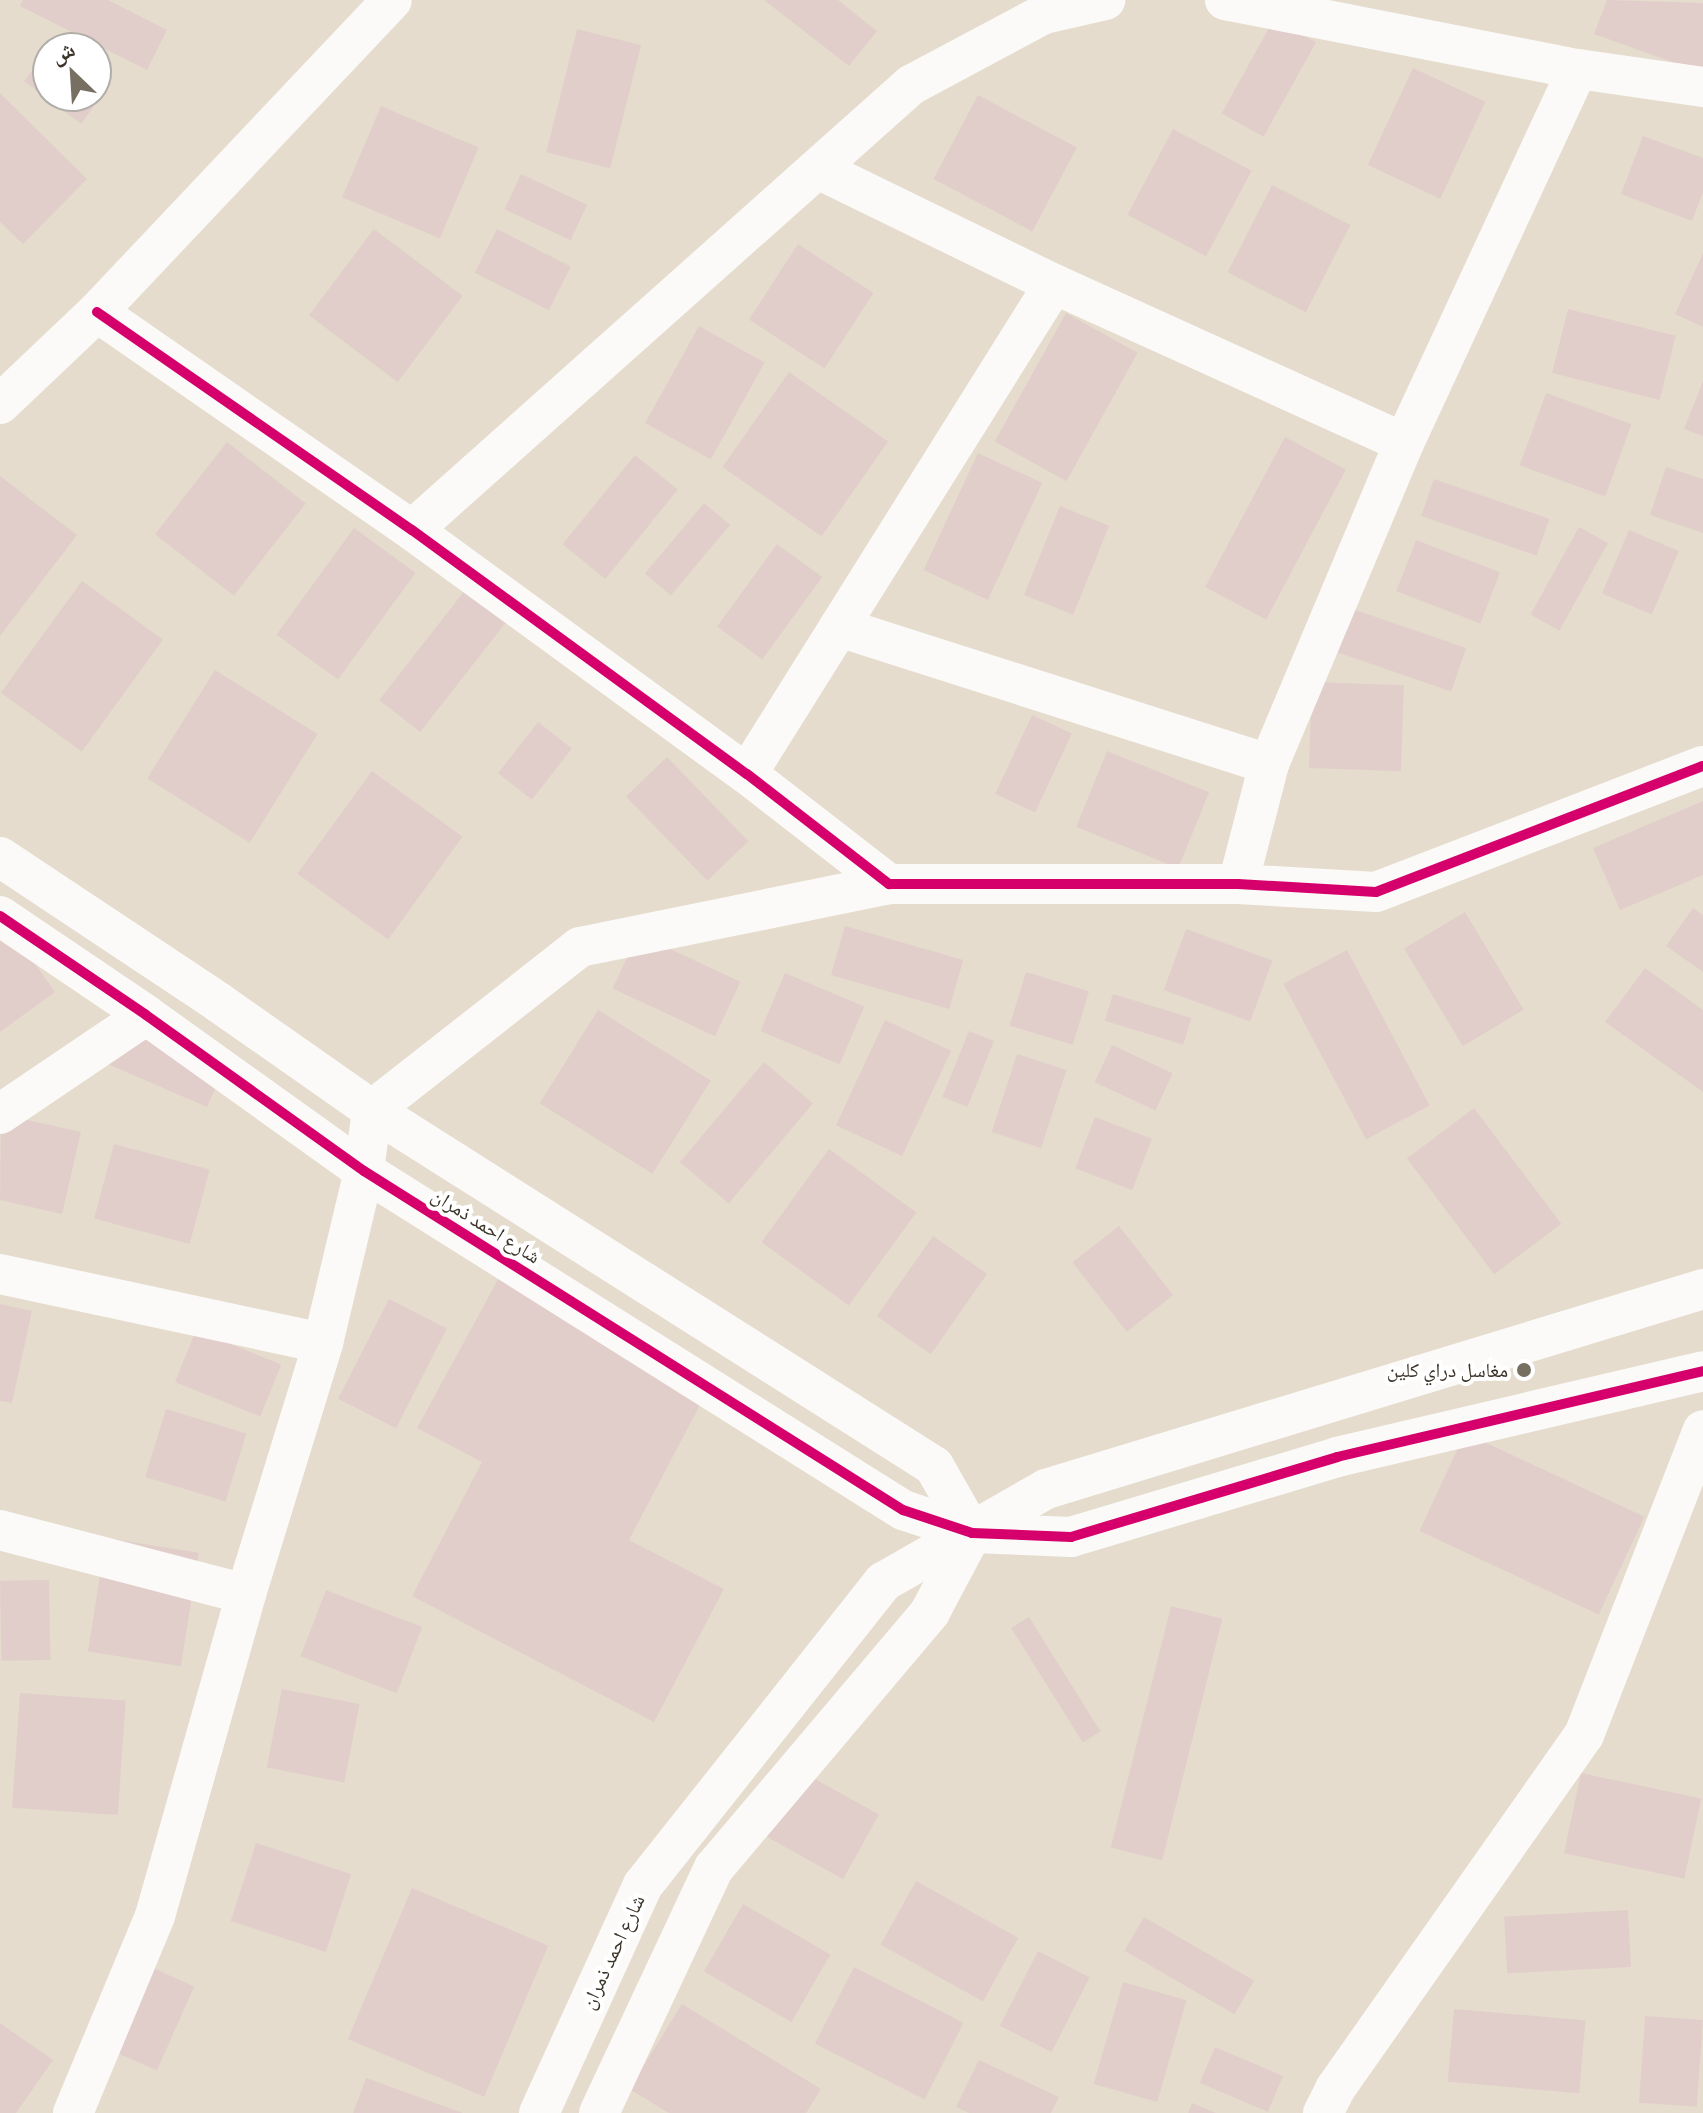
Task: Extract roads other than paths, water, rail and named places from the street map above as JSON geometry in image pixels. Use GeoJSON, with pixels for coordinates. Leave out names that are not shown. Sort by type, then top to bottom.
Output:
{"type":"FeatureCollection","features":[{"type":"Feature","properties":{"kind":"street"},"geometry":{"type":"LineString","coordinates":[[0,404],[97,312],[392,0]]}},
{"type":"Feature","properties":{"kind":"street"},"geometry":{"type":"LineString","coordinates":[[412,530],[911,85],[1044,14],[1105,0]]}},
{"type":"Feature","properties":{"kind":"street"},"geometry":{"type":"LineString","coordinates":[[1225,0],[1578,69],[1703,87]]}},
{"type":"Feature","properties":{"kind":"street"},"geometry":{"type":"LineString","coordinates":[[1238,884],[1269,764],[1404,443],[1578,69]]}},
{"type":"Feature","properties":{"kind":"street"},"geometry":{"type":"LineString","coordinates":[[818,169],[1054,284],[1404,443]]}},
{"type":"Feature","properties":{"kind":"street"},"geometry":{"type":"LineString","coordinates":[[747,774],[1054,284]]}},
{"type":"Feature","properties":{"kind":"street"},"geometry":{"type":"LineString","coordinates":[[97,312],[412,530],[747,774],[889,884]]}},
{"type":"Feature","properties":{"kind":"street"},"geometry":{"type":"LineString","coordinates":[[839,627],[1269,764]]}},
{"type":"Feature","properties":{"kind":"street"},"geometry":{"type":"LineString","coordinates":[[73,2113],[155,1916],[246,1594],[323,1343],[364,1171],[372,1110],[580,947],[889,884],[1238,884],[1376,892],[1703,766]]}},
{"type":"Feature","properties":{"kind":"street","name":"شارع احمد ذمران"},"geometry":{"type":"LineString","coordinates":[[0,857],[218,1002],[372,1110],[934,1466],[972,1533]]}},
{"type":"Feature","properties":{"kind":"street","name":"شارع احمد ذمران"},"geometry":{"type":"LineString","coordinates":[[0,916],[146,1015],[364,1171],[903,1510],[972,1533]]}},
{"type":"Feature","properties":{"kind":"street"},"geometry":{"type":"LineString","coordinates":[[0,1114],[146,1015]]}},
{"type":"Feature","properties":{"kind":"street"},"geometry":{"type":"LineString","coordinates":[[0,1274],[323,1343]]}},
{"type":"Feature","properties":{"kind":"street"},"geometry":{"type":"LineString","coordinates":[[599,2113],[714,1868],[930,1612],[972,1533],[1046,1489],[1703,1289]]}},
{"type":"Feature","properties":{"kind":"street"},"geometry":{"type":"LineString","coordinates":[[972,1533],[1071,1537],[1337,1457],[1703,1371]]}},
{"type":"Feature","properties":{"kind":"street"},"geometry":{"type":"LineString","coordinates":[[1323,2113],[1335,2089],[1584,1735],[1703,1430]]}},
{"type":"Feature","properties":{"kind":"street"},"geometry":{"type":"LineString","coordinates":[[0,1530],[246,1594]]}},
{"type":"Feature","properties":{"kind":"street","name":"شارع احمد ذمران"},"geometry":{"type":"LineString","coordinates":[[539,2113],[643,1885],[883,1582],[972,1533]]}},
{"type":"Feature","properties":{"kind":"place","name":"مغاسل دراي كلين"},"geometry":{"type":"Point","coordinates":[1524,1370]}}]}
